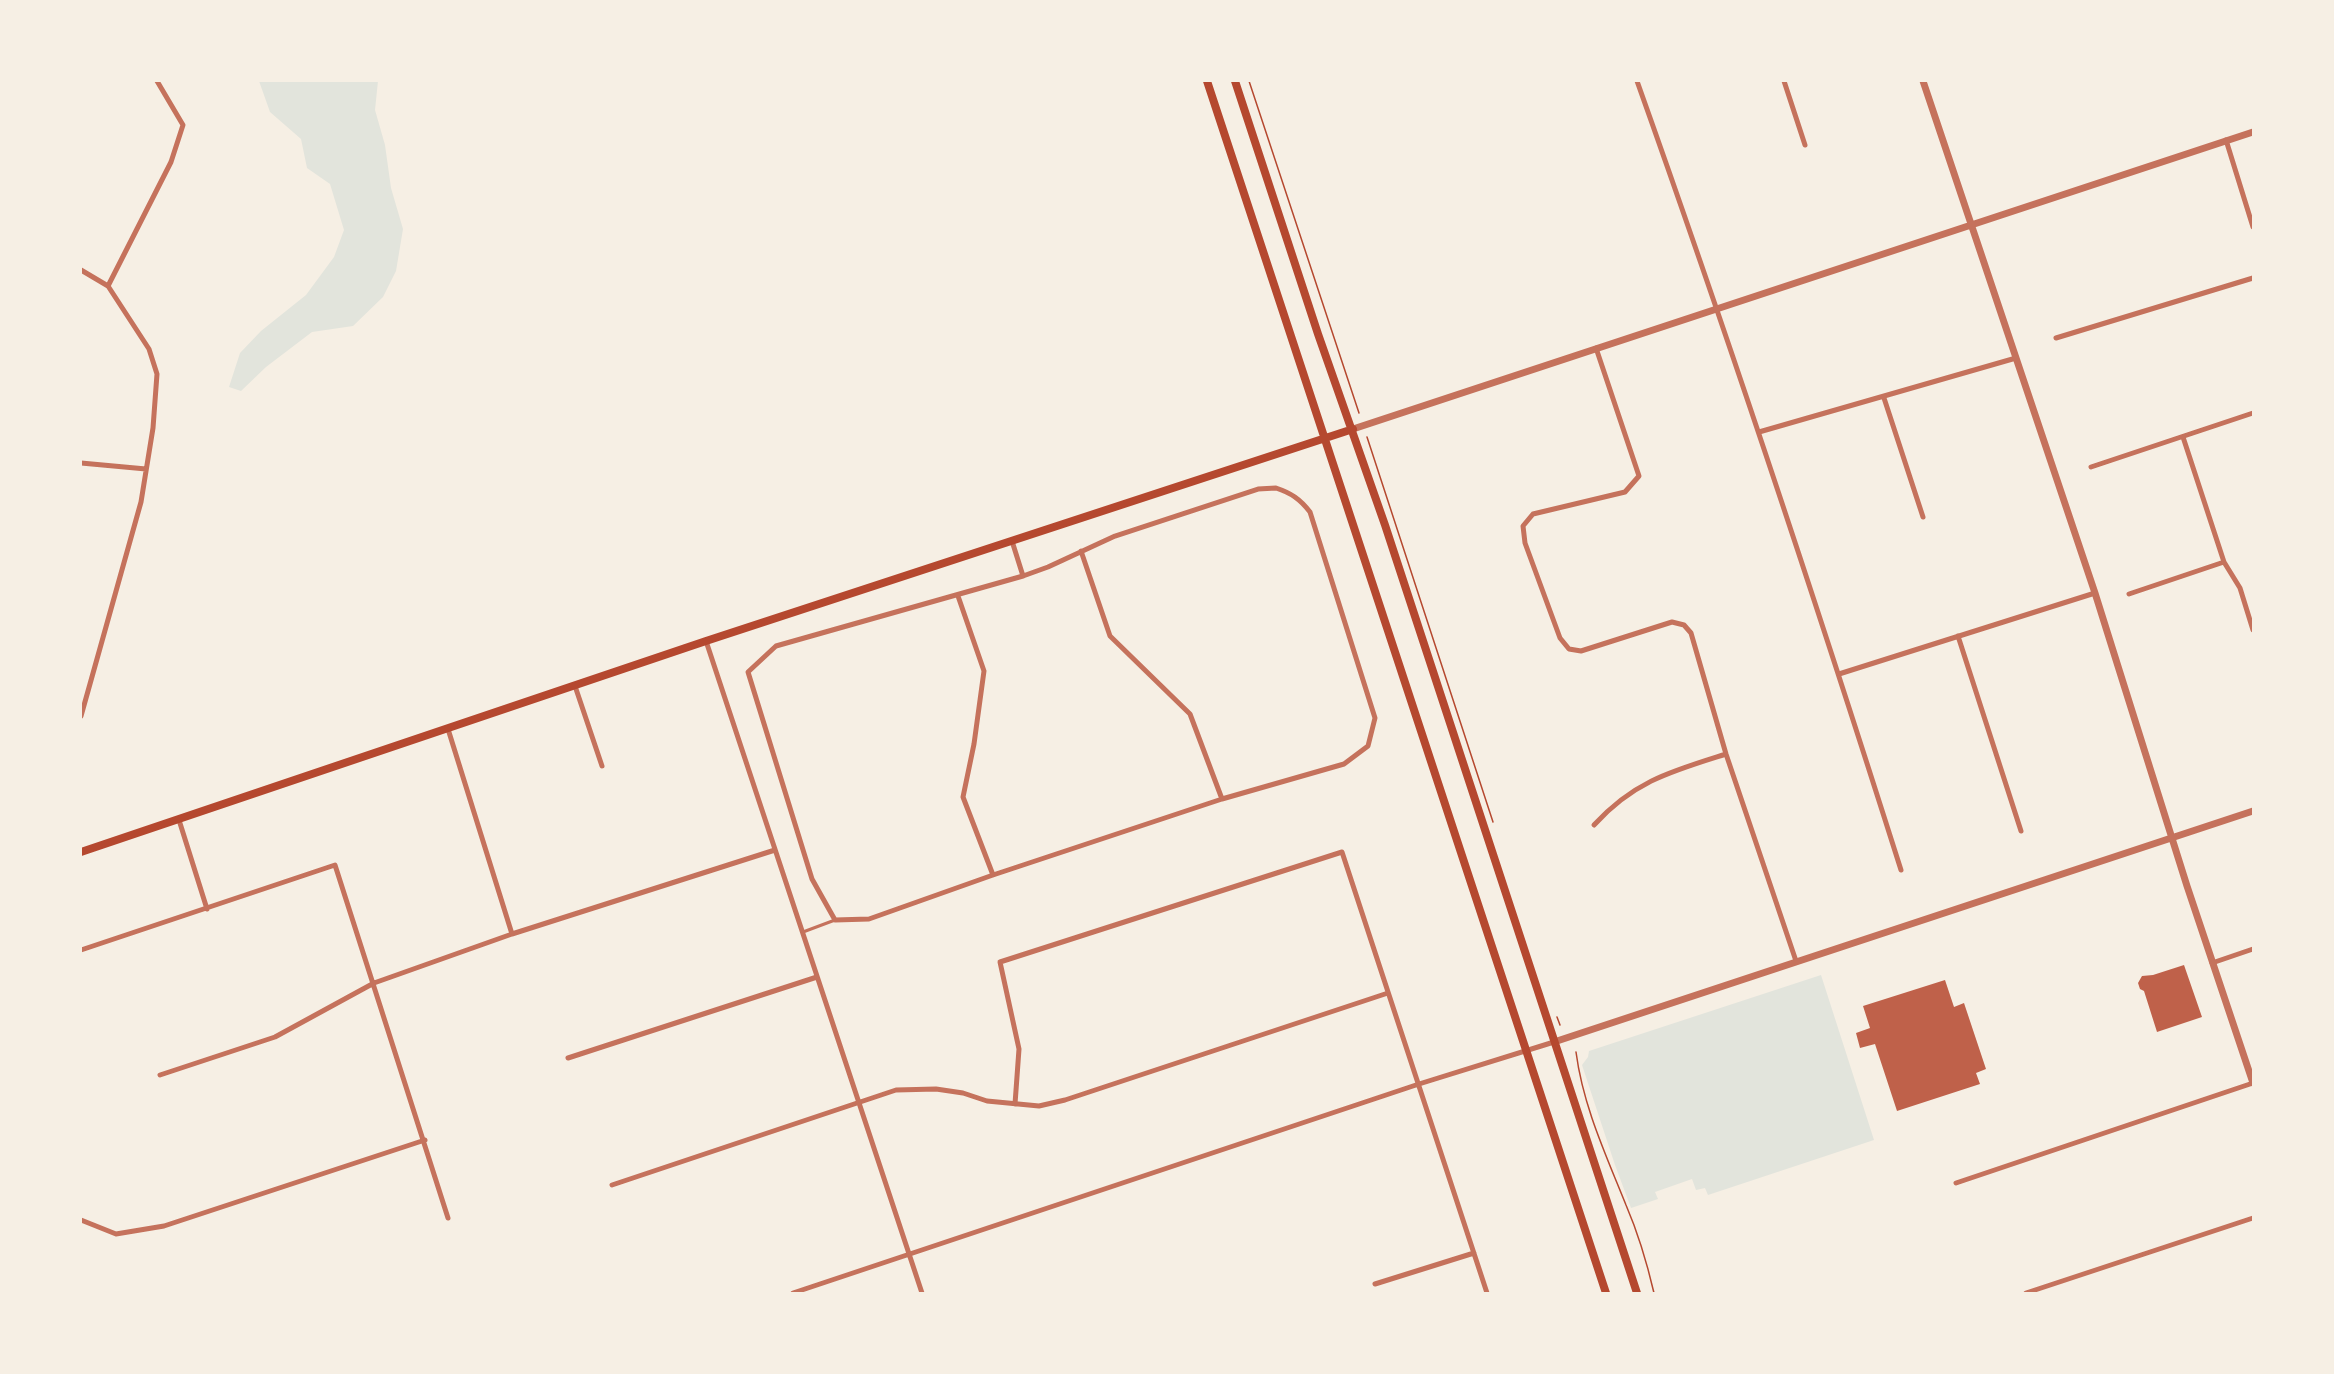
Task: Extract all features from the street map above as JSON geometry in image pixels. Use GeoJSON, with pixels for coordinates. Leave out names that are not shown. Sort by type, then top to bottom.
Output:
{"type":"FeatureCollection","features":[{"type":"Feature","properties":{"kind":"main road"},"geometry":{"type":"LineString","coordinates":[[1207,81],[1606,1293]]}},
{"type":"Feature","properties":{"kind":"main road"},"geometry":{"type":"LineString","coordinates":[[1235,81],[1318,334],[1353,429],[1636,1293]]}},
{"type":"Feature","properties":{"kind":"main road"},"geometry":{"type":"LineString","coordinates":[[81,852],[706,641],[1353,429]]}},
{"type":"Feature","properties":{"kind":"street"},"geometry":{"type":"LineString","coordinates":[[108,286],[171,162],[183,125],[157,81]]}},
{"type":"Feature","properties":{"kind":"street"},"geometry":{"type":"LineString","coordinates":[[1637,81],[1718,309],[1839,674],[1901,870]]}},
{"type":"Feature","properties":{"kind":"street"},"geometry":{"type":"LineString","coordinates":[[1784,81],[1805,145]]}},
{"type":"Feature","properties":{"kind":"street"},"geometry":{"type":"LineString","coordinates":[[1923,81],[2095,592],[2212,963],[2253,1083],[1956,1183]]}},
{"type":"Feature","properties":{"kind":"street"},"geometry":{"type":"LineString","coordinates":[[1353,429],[2253,132]]}},
{"type":"Feature","properties":{"kind":"street"},"geometry":{"type":"LineString","coordinates":[[2226,140],[2253,227]]}},
{"type":"Feature","properties":{"kind":"street"},"geometry":{"type":"LineString","coordinates":[[81,270],[108,286],[149,349],[155,361],[157,374],[146,469],[131,542],[81,716]]}},
{"type":"Feature","properties":{"kind":"street"},"geometry":{"type":"LineString","coordinates":[[2055,338],[2253,278]]}},
{"type":"Feature","properties":{"kind":"street"},"geometry":{"type":"LineString","coordinates":[[1596,348],[1639,476],[1625,492],[1533,514],[1523,526],[1525,543],[1560,638],[1569,649],[1581,651],[1672,622],[1684,625],[1691,633],[1726,754],[1796,961]]}},
{"type":"Feature","properties":{"kind":"street"},"geometry":{"type":"LineString","coordinates":[[1759,432],[1884,398],[2016,358]]}},
{"type":"Feature","properties":{"kind":"street"},"geometry":{"type":"LineString","coordinates":[[1884,398],[1923,517]]}},
{"type":"Feature","properties":{"kind":"street"},"geometry":{"type":"LineString","coordinates":[[2091,467],[2253,412]]}},
{"type":"Feature","properties":{"kind":"street"},"geometry":{"type":"LineString","coordinates":[[2183,437],[2224,562],[2240,588],[2253,630]]}},
{"type":"Feature","properties":{"kind":"street"},"geometry":{"type":"LineString","coordinates":[[81,463],[146,469]]}},
{"type":"Feature","properties":{"kind":"street"},"geometry":{"type":"LineString","coordinates":[[1276,488],[1289,492],[1301,500],[1310,512],[1375,718],[1368,746],[1344,764],[1222,798],[869,919],[835,920],[812,879],[748,672],[776,646],[1023,576],[1081,551],[1115,536],[1258,489],[1276,488]]}},
{"type":"Feature","properties":{"kind":"street"},"geometry":{"type":"LineString","coordinates":[[1012,541],[1023,576]]}},
{"type":"Feature","properties":{"kind":"street"},"geometry":{"type":"LineString","coordinates":[[1081,551],[1110,636],[1190,714],[1222,798]]}},
{"type":"Feature","properties":{"kind":"street"},"geometry":{"type":"LineString","coordinates":[[2129,594],[2224,562]]}},
{"type":"Feature","properties":{"kind":"street"},"geometry":{"type":"LineString","coordinates":[[1839,674],[2095,592]]}},
{"type":"Feature","properties":{"kind":"street"},"geometry":{"type":"LineString","coordinates":[[958,596],[984,670],[974,744],[963,797],[993,875]]}},
{"type":"Feature","properties":{"kind":"street"},"geometry":{"type":"LineString","coordinates":[[1958,636],[2021,831]]}},
{"type":"Feature","properties":{"kind":"street"},"geometry":{"type":"LineString","coordinates":[[706,641],[922,1293]]}},
{"type":"Feature","properties":{"kind":"street"},"geometry":{"type":"LineString","coordinates":[[575,686],[602,766]]}},
{"type":"Feature","properties":{"kind":"street"},"geometry":{"type":"LineString","coordinates":[[448,729],[512,934]]}},
{"type":"Feature","properties":{"kind":"street"},"geometry":{"type":"LineString","coordinates":[[1594,825],[1634,789],[1661,775],[1726,754]]}},
{"type":"Feature","properties":{"kind":"street"},"geometry":{"type":"LineString","coordinates":[[793,1293],[1419,1084],[1554,1042],[2253,811]]}},
{"type":"Feature","properties":{"kind":"street"},"geometry":{"type":"LineString","coordinates":[[179,820],[207,909]]}},
{"type":"Feature","properties":{"kind":"street"},"geometry":{"type":"LineString","coordinates":[[160,1075],[275,1037],[374,983],[512,934],[775,850]]}},
{"type":"Feature","properties":{"kind":"street"},"geometry":{"type":"LineString","coordinates":[[1015,1104],[1018,1049],[1000,962],[1342,852],[1487,1293]]}},
{"type":"Feature","properties":{"kind":"street"},"geometry":{"type":"LineString","coordinates":[[81,950],[336,865],[448,1218]]}},
{"type":"Feature","properties":{"kind":"street"},"geometry":{"type":"LineString","coordinates":[[2212,963],[2253,949]]}},
{"type":"Feature","properties":{"kind":"street"},"geometry":{"type":"LineString","coordinates":[[568,1058],[817,977]]}},
{"type":"Feature","properties":{"kind":"street"},"geometry":{"type":"LineString","coordinates":[[612,1185],[896,1090],[936,1089],[987,1101],[1039,1106],[1065,1100],[1388,993]]}},
{"type":"Feature","properties":{"kind":"street"},"geometry":{"type":"LineString","coordinates":[[81,1220],[116,1234],[164,1226],[425,1140]]}},
{"type":"Feature","properties":{"kind":"street"},"geometry":{"type":"LineString","coordinates":[[2026,1293],[2253,1218]]}},
{"type":"Feature","properties":{"kind":"street"},"geometry":{"type":"LineString","coordinates":[[1375,1284],[1474,1253]]}},
{"type":"Feature","properties":{"kind":"lane"},"geometry":{"type":"LineString","coordinates":[[802,932],[835,920]]}},
{"type":"Feature","properties":{"kind":"path"},"geometry":{"type":"LineString","coordinates":[[1249,81],[1359,413]]}},
{"type":"Feature","properties":{"kind":"path"},"geometry":{"type":"LineString","coordinates":[[1367,437],[1494,825]]}},
{"type":"Feature","properties":{"kind":"path"},"geometry":{"type":"LineString","coordinates":[[1556,1015],[1560,1025]]}},
{"type":"Feature","properties":{"kind":"path"},"geometry":{"type":"LineString","coordinates":[[1576,1052],[1584,1096],[1608,1165],[1628,1209],[1654,1293]]}},
{"type":"Feature","properties":{"kind":"shaded area"},"geometry":{"type":"Polygon","coordinates":[[[259,81],[378,81],[375,110],[385,145],[391,188],[403,229],[396,271],[383,297],[353,326],[312,332],[266,367],[241,391],[229,387],[240,353],[261,331],[306,295],[334,257],[344,230],[330,184],[307,168],[301,139],[270,112],[259,81]]]}},
{"type":"Feature","properties":{"kind":"shaded area"},"geometry":{"type":"Polygon","coordinates":[[[1821,975],[1874,1140],[1708,1195],[1705,1188],[1696,1190],[1692,1179],[1655,1192],[1658,1199],[1631,1208],[1582,1065],[1589,1051],[1821,975]]]}},
{"type":"Feature","properties":{"kind":"building"},"geometry":{"type":"Polygon","coordinates":[[[2184,965],[2202,1017],[2157,1032],[2144,991],[2140,989],[2138,983],[2142,976],[2153,975],[2184,965]]]}},
{"type":"Feature","properties":{"kind":"building"},"geometry":{"type":"Polygon","coordinates":[[[1945,980],[1954,1007],[1964,1003],[1986,1069],[1976,1073],[1980,1084],[1897,1111],[1875,1044],[1860,1048],[1856,1033],[1870,1028],[1863,1006],[1945,980]]]}}]}
